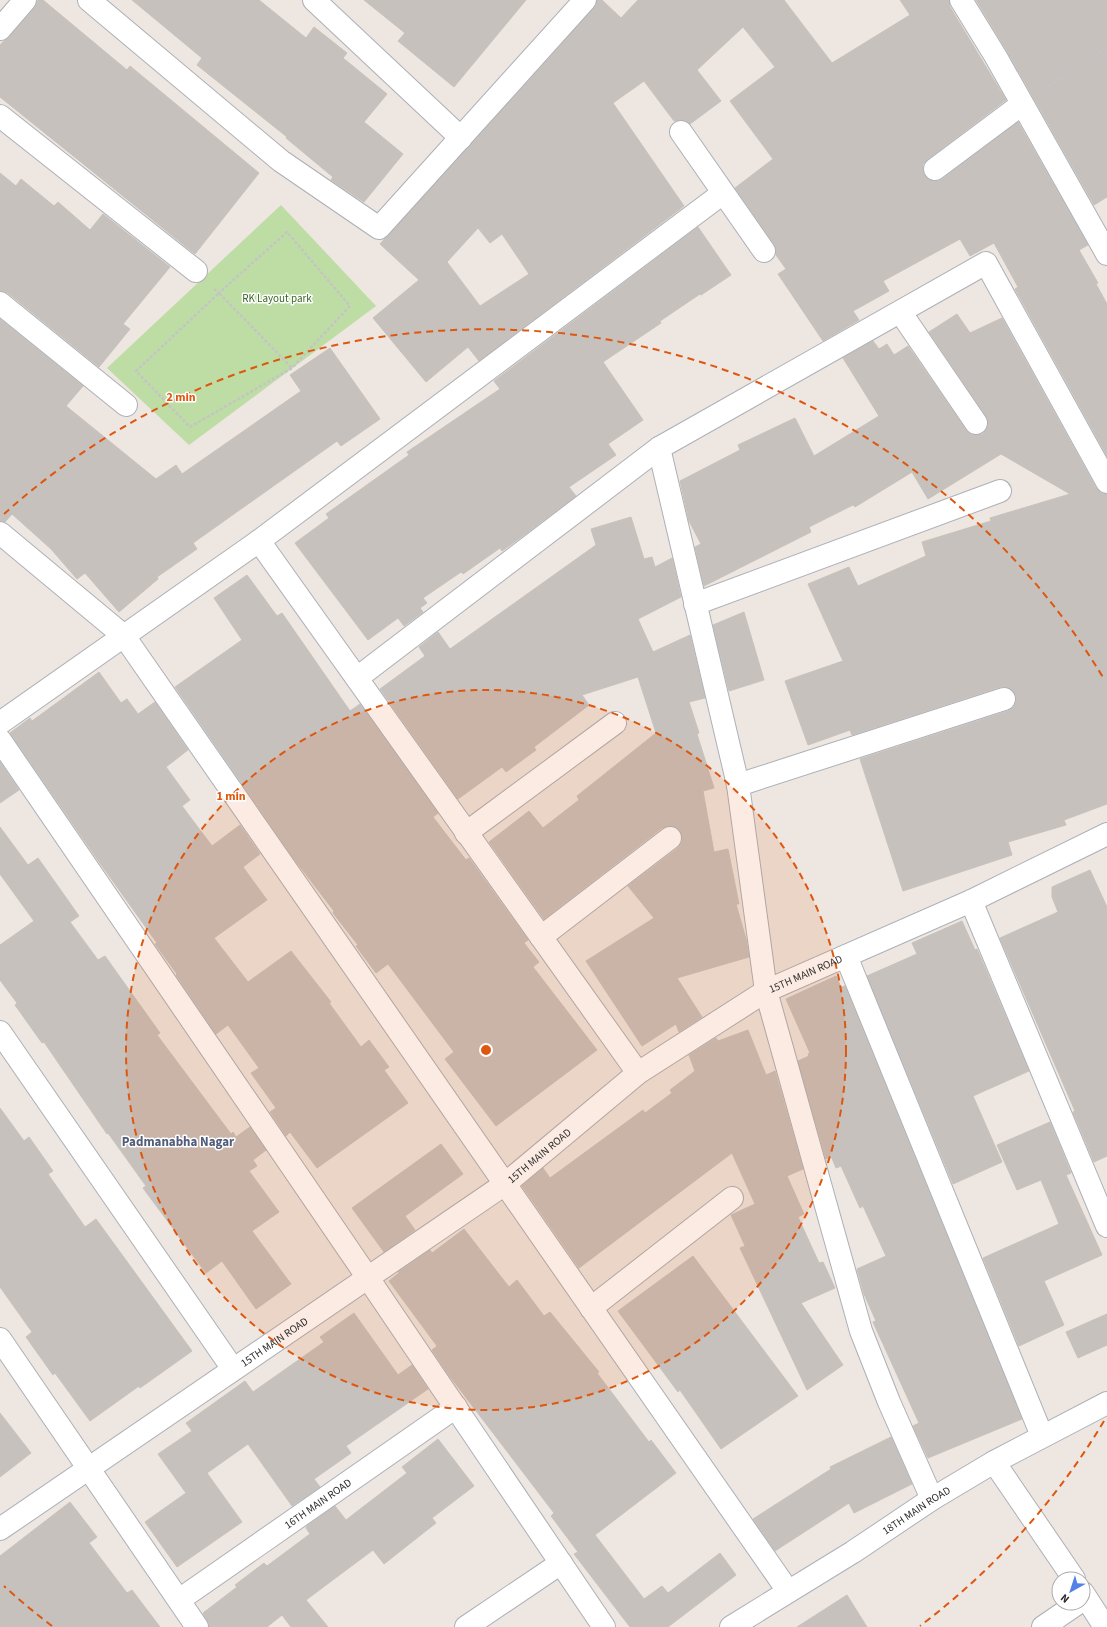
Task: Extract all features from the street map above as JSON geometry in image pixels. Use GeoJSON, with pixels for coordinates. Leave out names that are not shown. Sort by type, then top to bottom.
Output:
{"type":"FeatureCollection","features":[{"type":"Feature","properties":{"kind":"street"},"geometry":{"type":"LineString","coordinates":[[0,29],[25,0]]}},
{"type":"Feature","properties":{"kind":"street"},"geometry":{"type":"LineString","coordinates":[[89,0],[281,161],[379,228],[585,0]]}},
{"type":"Feature","properties":{"kind":"street"},"geometry":{"type":"LineString","coordinates":[[314,0],[461,138]]}},
{"type":"Feature","properties":{"kind":"street"},"geometry":{"type":"LineString","coordinates":[[961,0],[1107,254]]}},
{"type":"Feature","properties":{"kind":"street"},"geometry":{"type":"LineString","coordinates":[[936,169],[1022,104]]}},
{"type":"Feature","properties":{"kind":"street"},"geometry":{"type":"LineString","coordinates":[[0,116],[196,271]]}},
{"type":"Feature","properties":{"kind":"street"},"geometry":{"type":"LineString","coordinates":[[681,132],[764,251]]}},
{"type":"Feature","properties":{"kind":"street"},"geometry":{"type":"LineString","coordinates":[[0,723],[259,540],[723,193]]}},
{"type":"Feature","properties":{"kind":"street"},"geometry":{"type":"LineString","coordinates":[[357,678],[659,448],[986,264],[1107,482]]}},
{"type":"Feature","properties":{"kind":"street"},"geometry":{"type":"LineString","coordinates":[[0,302],[126,405]]}},
{"type":"Feature","properties":{"kind":"street"},"geometry":{"type":"LineString","coordinates":[[901,313],[976,423]]}},
{"type":"Feature","properties":{"kind":"street"},"geometry":{"type":"LineString","coordinates":[[659,448],[738,785],[766,991],[861,1331],[889,1402],[932,1499]]}},
{"type":"Feature","properties":{"kind":"street"},"geometry":{"type":"LineString","coordinates":[[695,604],[1000,490]]}},
{"type":"Feature","properties":{"kind":"street"},"geometry":{"type":"LineString","coordinates":[[0,533],[124,636],[788,1591]]}},
{"type":"Feature","properties":{"kind":"street"},"geometry":{"type":"LineString","coordinates":[[259,540],[638,1074]]}},
{"type":"Feature","properties":{"kind":"street"},"geometry":{"type":"LineString","coordinates":[[738,785],[1004,699]]}},
{"type":"Feature","properties":{"kind":"street"},"geometry":{"type":"LineString","coordinates":[[466,833],[615,723]]}},
{"type":"Feature","properties":{"kind":"street"},"geometry":{"type":"LineString","coordinates":[[0,740],[456,1407],[604,1627]]}},
{"type":"Feature","properties":{"kind":"street","name":"15TH MAIN ROAD"},"geometry":{"type":"LineString","coordinates":[[0,1529],[505,1184],[638,1074],[766,991],[971,901],[1107,834]]}},
{"type":"Feature","properties":{"kind":"street"},"geometry":{"type":"LineString","coordinates":[[541,937],[670,838]]}},
{"type":"Feature","properties":{"kind":"street"},"geometry":{"type":"LineString","coordinates":[[971,901],[1107,1226]]}},
{"type":"Feature","properties":{"kind":"street"},"geometry":{"type":"LineString","coordinates":[[846,956],[1042,1436]]}},
{"type":"Feature","properties":{"kind":"street"},"geometry":{"type":"LineString","coordinates":[[0,1032],[233,1369]]}},
{"type":"Feature","properties":{"kind":"street"},"geometry":{"type":"LineString","coordinates":[[591,1308],[732,1198]]}},
{"type":"Feature","properties":{"kind":"street"},"geometry":{"type":"LineString","coordinates":[[0,1339],[197,1627]]}},
{"type":"Feature","properties":{"kind":"street","name":"18TH MAIN ROAD"},"geometry":{"type":"LineString","coordinates":[[731,1627],[853,1552],[932,1499],[994,1462],[1107,1403]]}},
{"type":"Feature","properties":{"kind":"street","name":"16TH MAIN ROAD"},"geometry":{"type":"LineString","coordinates":[[179,1600],[456,1407]]}},
{"type":"Feature","properties":{"kind":"street"},"geometry":{"type":"LineString","coordinates":[[994,1462],[1069,1571]]}},
{"type":"Feature","properties":{"kind":"street"},"geometry":{"type":"LineString","coordinates":[[466,1627],[561,1563]]}},
{"type":"Feature","properties":{"kind":"street"},"geometry":{"type":"LineString","coordinates":[[1091,1609],[1105,1627]]}},
{"type":"Feature","properties":{"kind":"street"},"geometry":{"type":"LineString","coordinates":[[1043,1627],[1065,1611]]}},
{"type":"Feature","properties":{"kind":"path"},"geometry":{"type":"LineString","coordinates":[[1022,104],[1107,48]]}},
{"type":"Feature","properties":{"kind":"path"},"geometry":{"type":"LineString","coordinates":[[287,232],[350,306],[292,368],[190,427],[136,371],[219,293],[287,232]]}},
{"type":"Feature","properties":{"kind":"path"},"geometry":{"type":"LineString","coordinates":[[219,293],[292,368]]}},
{"type":"Feature","properties":{"kind":"green space","name":"RK Layout park"},"geometry":{"type":"Polygon","coordinates":[[[281,205],[376,306],[189,445],[107,368],[281,205]]]}},
{"type":"Feature","properties":{"kind":"building"},"geometry":{"type":"Polygon","coordinates":[[[38,0],[43,0],[127,70],[130,66],[259,173],[195,254],[0,97],[0,45],[34,8],[38,0]]]}},
{"type":"Feature","properties":{"kind":"building"},"geometry":{"type":"Polygon","coordinates":[[[132,0],[259,0],[306,38],[314,27],[347,53],[343,58],[387,94],[364,122],[403,154],[364,202],[331,180],[333,177],[286,138],[287,137],[197,65],[202,58],[132,0]]]}},
{"type":"Feature","properties":{"kind":"building"},"geometry":{"type":"Polygon","coordinates":[[[364,0],[526,0],[454,87],[398,41],[405,33],[364,0]]]}},
{"type":"Feature","properties":{"kind":"building"},"geometry":{"type":"Polygon","coordinates":[[[597,0],[602,0],[621,18],[638,0],[784,0],[832,63],[910,15],[900,0],[949,0],[950,7],[1006,100],[928,159],[923,164],[923,171],[925,176],[930,180],[936,181],[942,179],[1018,122],[1088,245],[1079,250],[1098,283],[1096,284],[1107,304],[1107,456],[1015,289],[1018,287],[994,243],[970,256],[960,239],[883,281],[889,291],[853,311],[859,320],[823,341],[778,274],[786,269],[776,255],[774,244],[735,188],[773,159],[730,101],[775,67],[743,27],[697,70],[721,101],[690,124],[680,120],[674,121],[644,81],[613,103],[684,206],[479,361],[468,347],[426,382],[373,318],[419,280],[380,244],[594,8],[597,0]],[[478,228],[447,262],[480,306],[529,274],[502,234],[490,243],[478,228]]]}},
{"type":"Feature","properties":{"kind":"building"},"geometry":{"type":"Polygon","coordinates":[[[976,0],[1107,0],[1107,197],[1094,205],[1007,51],[976,0]]]}},
{"type":"Feature","properties":{"kind":"building"},"geometry":{"type":"Polygon","coordinates":[[[0,173],[16,186],[21,179],[54,206],[58,202],[90,230],[103,214],[170,267],[123,324],[130,329],[99,367],[8,293],[0,291],[0,173]]]}},
{"type":"Feature","properties":{"kind":"building"},"geometry":{"type":"Polygon","coordinates":[[[698,227],[731,275],[660,321],[661,323],[603,362],[643,420],[608,444],[616,455],[569,487],[576,496],[524,535],[502,551],[500,548],[463,574],[461,572],[423,598],[427,603],[420,608],[423,612],[404,626],[398,618],[368,640],[295,543],[329,518],[326,514],[409,455],[407,452],[500,389],[494,381],[698,227]]]}},
{"type":"Feature","properties":{"kind":"building"},"geometry":{"type":"Polygon","coordinates":[[[957,314],[970,333],[1002,318],[1096,488],[1101,493],[1107,494],[1107,804],[1064,820],[1066,825],[1008,842],[1012,855],[903,891],[860,759],[1008,711],[1014,707],[1016,696],[1012,690],[1006,687],[1000,687],[852,735],[850,730],[808,745],[785,681],[843,661],[808,584],[849,567],[858,586],[926,556],[922,542],[991,521],[990,518],[1070,494],[1001,454],[928,499],[912,472],[855,507],[853,505],[809,527],[811,532],[704,586],[695,547],[701,544],[689,521],[680,481],[740,450],[738,445],[795,418],[814,456],[879,416],[843,358],[873,341],[879,349],[887,344],[894,355],[908,346],[966,430],[971,434],[983,434],[987,428],[988,422],[986,416],[929,332],[957,314]]]}},
{"type":"Feature","properties":{"kind":"building"},"geometry":{"type":"Polygon","coordinates":[[[0,319],[83,386],[66,406],[156,479],[176,465],[182,474],[301,391],[290,375],[330,348],[380,419],[341,446],[337,441],[193,543],[197,549],[157,577],[158,579],[119,612],[85,573],[77,579],[51,549],[12,514],[5,522],[0,521],[0,319]]]}},
{"type":"Feature","properties":{"kind":"building"},"geometry":{"type":"Polygon","coordinates":[[[631,517],[644,559],[652,557],[655,567],[672,558],[681,597],[638,619],[653,652],[690,635],[705,698],[689,702],[699,733],[697,734],[714,788],[703,791],[714,852],[728,849],[739,904],[736,904],[746,939],[749,957],[677,978],[702,1017],[679,1032],[676,1024],[642,1046],[586,961],[654,918],[628,886],[678,848],[682,842],[680,831],[674,826],[662,828],[544,919],[489,842],[529,811],[543,828],[579,800],[577,796],[656,733],[638,677],[582,695],[589,705],[534,747],[536,750],[506,772],[502,767],[458,799],[380,689],[425,656],[419,647],[438,632],[450,649],[596,545],[591,529],[631,517]]]}},
{"type":"Feature","properties":{"kind":"building"},"geometry":{"type":"Polygon","coordinates":[[[247,575],[277,616],[282,613],[350,711],[360,704],[438,813],[433,817],[466,860],[469,858],[528,940],[524,943],[539,962],[533,967],[597,1050],[496,1126],[445,1059],[454,1052],[388,964],[376,973],[356,946],[358,945],[333,913],[334,911],[294,859],[175,687],[242,640],[214,598],[247,575]]]}},
{"type":"Feature","properties":{"kind":"building"},"geometry":{"type":"Polygon","coordinates":[[[744,612],[764,680],[729,691],[713,625],[744,612]]]}},
{"type":"Feature","properties":{"kind":"building"},"geometry":{"type":"Polygon","coordinates":[[[99,672],[121,703],[127,699],[138,714],[155,702],[188,750],[166,767],[190,800],[182,806],[212,846],[240,825],[260,854],[243,867],[267,900],[214,938],[248,982],[291,951],[331,1002],[329,1003],[361,1047],[369,1040],[389,1067],[384,1070],[408,1103],[317,1168],[290,1132],[286,1136],[270,1112],[276,1108],[251,1073],[259,1068],[228,1025],[216,1034],[176,975],[177,974],[155,944],[157,943],[10,733],[30,718],[32,721],[99,672]]]}},
{"type":"Feature","properties":{"kind":"building"},"geometry":{"type":"Polygon","coordinates":[[[0,762],[19,790],[0,803],[0,762]]]}},
{"type":"Feature","properties":{"kind":"building"},"geometry":{"type":"Polygon","coordinates":[[[0,827],[28,865],[38,858],[79,916],[70,922],[98,960],[105,956],[160,1033],[157,1035],[231,1134],[233,1132],[236,1137],[250,1127],[266,1150],[253,1160],[257,1166],[249,1171],[279,1212],[252,1231],[291,1284],[256,1309],[222,1261],[206,1273],[143,1188],[146,1186],[108,1133],[107,1134],[44,1042],[42,1043],[15,1005],[17,1003],[0,980],[0,945],[34,921],[0,874],[0,827]]]}},
{"type":"Feature","properties":{"kind":"building"},"geometry":{"type":"Polygon","coordinates":[[[1090,870],[1107,907],[1107,1156],[1094,1162],[1073,1112],[1075,1111],[1000,938],[1058,912],[1052,897],[1052,887],[1090,870]]]}},
{"type":"Feature","properties":{"kind":"building"},"geometry":{"type":"Polygon","coordinates":[[[962,921],[975,950],[977,949],[1029,1071],[973,1096],[1002,1162],[953,1184],[867,976],[917,954],[912,943],[962,921]]]}},
{"type":"Feature","properties":{"kind":"building"},"geometry":{"type":"Polygon","coordinates":[[[836,976],[841,987],[845,986],[1022,1419],[928,1458],[913,1426],[919,1423],[873,1322],[876,1321],[864,1294],[857,1269],[886,1256],[863,1206],[860,1208],[841,1166],[836,1168],[831,1156],[826,1159],[798,1061],[809,1056],[808,1054],[810,1053],[786,999],[836,976]]]}},
{"type":"Feature","properties":{"kind":"building"},"geometry":{"type":"Polygon","coordinates":[[[748,1030],[766,1075],[775,1071],[803,1169],[787,1176],[804,1214],[798,1217],[819,1263],[823,1262],[835,1288],[801,1303],[843,1365],[807,1390],[740,1248],[745,1246],[731,1215],[755,1204],[732,1153],[579,1268],[522,1186],[543,1168],[550,1178],[643,1110],[645,1113],[672,1093],[670,1090],[695,1071],[689,1055],[716,1038],[718,1041],[748,1030]]]}},
{"type":"Feature","properties":{"kind":"building"},"geometry":{"type":"Polygon","coordinates":[[[0,1108],[24,1141],[29,1137],[53,1171],[48,1174],[85,1227],[96,1219],[192,1351],[90,1421],[55,1373],[53,1375],[26,1337],[32,1332],[0,1287],[0,1108]]]}},
{"type":"Feature","properties":{"kind":"building"},"geometry":{"type":"Polygon","coordinates":[[[1050,1122],[1071,1173],[1066,1175],[1102,1255],[1044,1281],[1064,1325],[1019,1346],[983,1258],[1059,1224],[1041,1180],[1017,1190],[997,1145],[1050,1122]]]}},
{"type":"Feature","properties":{"kind":"building"},"geometry":{"type":"Polygon","coordinates":[[[441,1144],[463,1174],[405,1216],[415,1230],[384,1252],[352,1208],[441,1144]]]}},
{"type":"Feature","properties":{"kind":"building"},"geometry":{"type":"Polygon","coordinates":[[[464,1229],[509,1287],[517,1280],[544,1316],[550,1312],[599,1372],[597,1373],[649,1442],[651,1440],[676,1473],[595,1535],[644,1599],[662,1586],[668,1593],[720,1553],[736,1575],[668,1627],[630,1627],[574,1554],[578,1552],[551,1516],[554,1513],[448,1374],[432,1350],[437,1346],[389,1281],[399,1273],[398,1272],[430,1250],[432,1253],[464,1229]]]}},
{"type":"Feature","properties":{"kind":"building"},"geometry":{"type":"Polygon","coordinates":[[[693,1256],[798,1396],[721,1449],[680,1390],[678,1392],[618,1311],[693,1256]]]}},
{"type":"Feature","properties":{"kind":"building"},"geometry":{"type":"Polygon","coordinates":[[[354,1313],[398,1375],[412,1365],[428,1389],[346,1446],[351,1453],[314,1479],[320,1487],[292,1506],[248,1444],[207,1473],[242,1522],[177,1567],[145,1522],[186,1493],[158,1454],[192,1431],[186,1423],[245,1381],[253,1392],[324,1342],[320,1337],[354,1313]]]}},
{"type":"Feature","properties":{"kind":"building"},"geometry":{"type":"Polygon","coordinates":[[[1107,1314],[1107,1345],[1078,1358],[1066,1332],[1107,1314]]]}},
{"type":"Feature","properties":{"kind":"building"},"geometry":{"type":"Polygon","coordinates":[[[0,1413],[31,1453],[0,1477],[0,1413]]]}},
{"type":"Feature","properties":{"kind":"building"},"geometry":{"type":"Polygon","coordinates":[[[891,1437],[912,1484],[854,1513],[849,1503],[775,1551],[753,1519],[831,1469],[830,1467],[891,1437]]]}},
{"type":"Feature","properties":{"kind":"building"},"geometry":{"type":"Polygon","coordinates":[[[438,1439],[474,1486],[432,1518],[436,1523],[384,1564],[373,1550],[306,1600],[328,1627],[291,1627],[282,1615],[267,1627],[209,1627],[203,1613],[237,1587],[235,1585],[264,1563],[267,1566],[310,1534],[306,1528],[307,1526],[335,1506],[346,1520],[407,1473],[402,1467],[438,1439]]]}},
{"type":"Feature","properties":{"kind":"building"},"geometry":{"type":"Polygon","coordinates":[[[70,1502],[97,1537],[89,1543],[127,1593],[132,1590],[160,1627],[0,1627],[0,1556],[70,1502]]]}},
{"type":"Feature","properties":{"kind":"building"},"geometry":{"type":"Polygon","coordinates":[[[847,1595],[867,1627],[797,1627],[847,1595]]]}},
{"type":"Feature","properties":{"kind":"district","name":"Padmanabha Nagar"},"geometry":{"type":"Point","coordinates":[178,1141]}}]}
